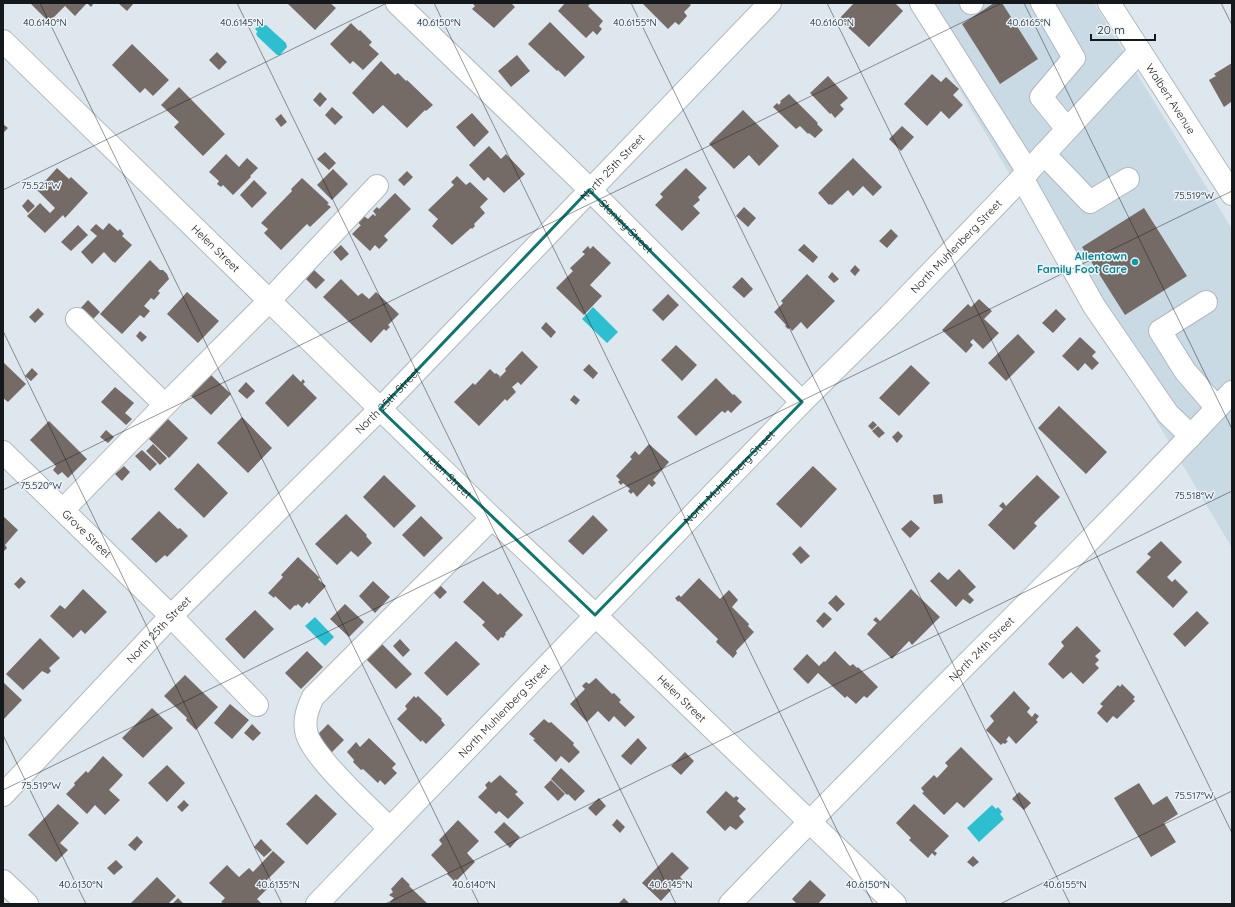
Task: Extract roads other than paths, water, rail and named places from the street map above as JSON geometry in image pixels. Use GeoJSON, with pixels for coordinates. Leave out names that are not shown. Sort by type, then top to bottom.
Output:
{"type":"FeatureCollection","features":[{"type":"Feature","properties":{"kind":"street","name":"Stanley Street"},"geometry":{"type":"LineString","coordinates":[[397,3],[589,190],[802,402]]}},
{"type":"Feature","properties":{"kind":"street","name":"North 25th Street"},"geometry":{"type":"LineString","coordinates":[[3,796],[171,616],[380,409],[770,3]]}},
{"type":"Feature","properties":{"kind":"street"},"geometry":{"type":"LineString","coordinates":[[921,3],[1025,175],[1094,306],[1168,414],[1191,436]]}},
{"type":"Feature","properties":{"kind":"street"},"geometry":{"type":"LineString","coordinates":[[1042,3],[1074,58],[1041,97],[1067,129]]}},
{"type":"Feature","properties":{"kind":"street","name":"Walbert Avenue"},"geometry":{"type":"LineString","coordinates":[[1109,3],[1232,194]]}},
{"type":"Feature","properties":{"kind":"street","name":"Helen Street"},"geometry":{"type":"LineString","coordinates":[[3,41],[492,518],[895,904]]}},
{"type":"Feature","properties":{"kind":"street","name":"North Muhlenberg Street"},"geometry":{"type":"LineString","coordinates":[[317,904],[802,402],[889,316],[1025,175],[1140,51]]}},
{"type":"Feature","properties":{"kind":"street"},"geometry":{"type":"LineString","coordinates":[[1044,154],[1090,202],[1128,179]]}},
{"type":"Feature","properties":{"kind":"street"},"geometry":{"type":"LineString","coordinates":[[63,510],[268,301],[377,186]]}},
{"type":"Feature","properties":{"kind":"street"},"geometry":{"type":"LineString","coordinates":[[1206,302],[1160,331],[1185,371],[1217,408]]}},
{"type":"Feature","properties":{"kind":"street"},"geometry":{"type":"LineString","coordinates":[[77,320],[165,405]]}},
{"type":"Feature","properties":{"kind":"street","name":"North 24th Street"},"geometry":{"type":"LineString","coordinates":[[730,904],[809,821],[1077,554],[1232,392]]}},
{"type":"Feature","properties":{"kind":"street","name":"Grove Street"},"geometry":{"type":"LineString","coordinates":[[3,452],[171,616],[257,705]]}},
{"type":"Feature","properties":{"kind":"street"},"geometry":{"type":"LineString","coordinates":[[389,828],[325,763],[310,743],[306,731],[306,714],[313,697],[492,518]]}},
{"type":"Feature","properties":{"kind":"street"},"geometry":{"type":"LineString","coordinates":[[3,881],[27,904]]}},
{"type":"Feature","properties":{"kind":"water"},"geometry":{"type":"Polygon","coordinates":[[[260,24],[263,26],[266,25],[286,43],[287,47],[280,55],[277,55],[257,36],[256,33],[258,32],[255,29],[260,24]]]}},
{"type":"Feature","properties":{"kind":"water"},"geometry":{"type":"Polygon","coordinates":[[[593,307],[618,332],[607,343],[582,319],[593,307]]]}},
{"type":"Feature","properties":{"kind":"water"},"geometry":{"type":"Polygon","coordinates":[[[315,617],[334,637],[325,646],[305,626],[315,617]]]}},
{"type":"Feature","properties":{"kind":"water"},"geometry":{"type":"Polygon","coordinates":[[[992,805],[996,809],[998,807],[1002,812],[1000,814],[1004,819],[979,842],[967,828],[992,805]]]}},
{"type":"Feature","properties":{"kind":"place","name":"Allentown Family Foot Care"},"geometry":{"type":"Point","coordinates":[1135,262]}}]}
